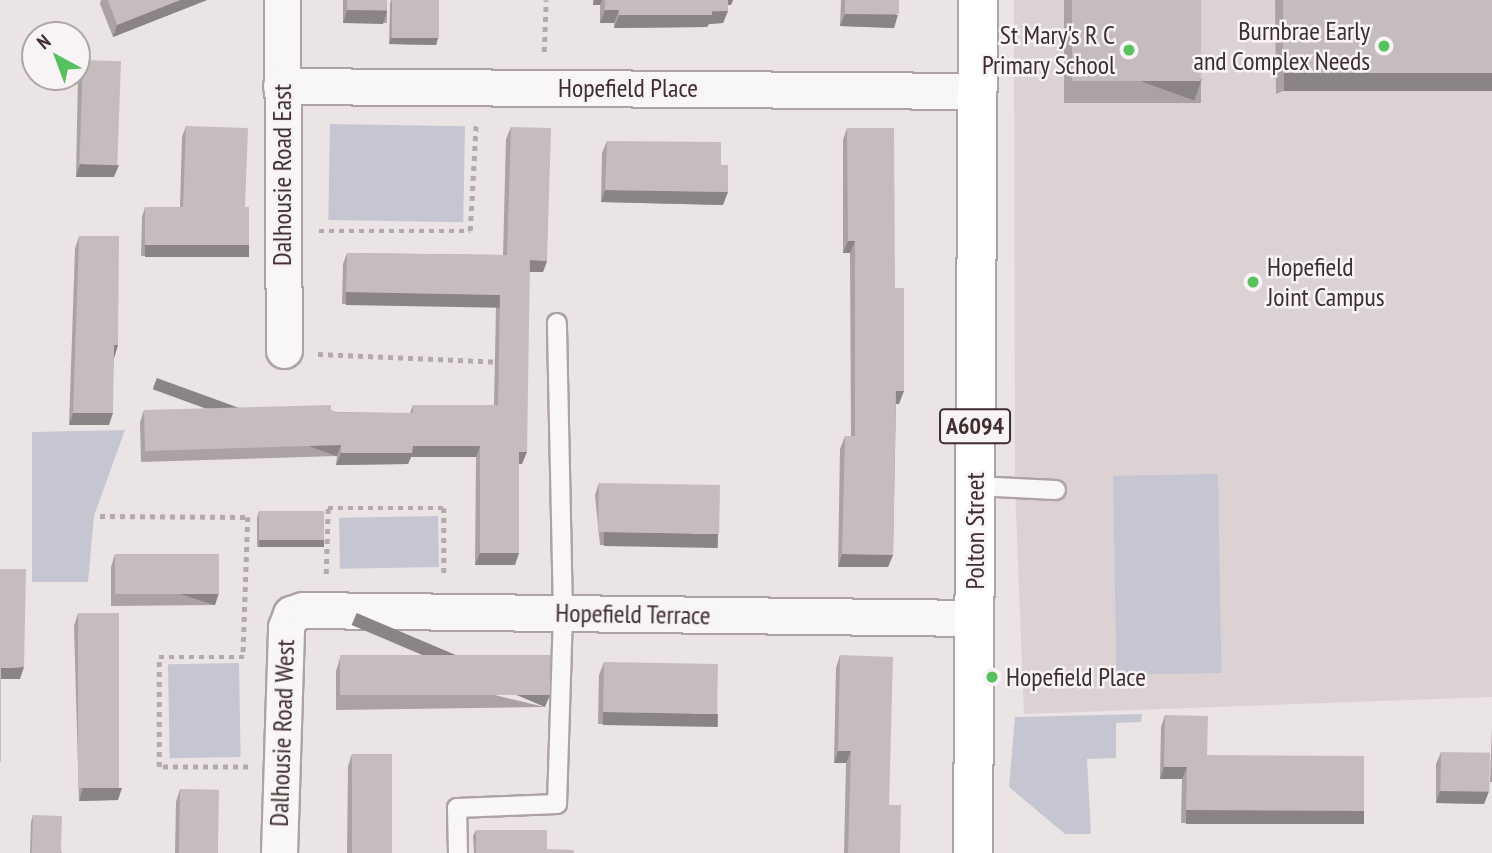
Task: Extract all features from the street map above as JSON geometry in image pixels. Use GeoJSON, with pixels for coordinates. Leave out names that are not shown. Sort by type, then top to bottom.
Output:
{"type":"FeatureCollection","features":[{"type":"Feature","properties":{"kind":"main road","name":"Polton Street"},"geometry":{"type":"LineString","coordinates":[[973,853],[975,91],[978,0]]}},
{"type":"Feature","properties":{"kind":"street","name":"Dalhousie Road East"},"geometry":{"type":"LineString","coordinates":[[282,0],[284,350]]}},
{"type":"Feature","properties":{"kind":"street","name":"Hopefield Place"},"geometry":{"type":"LineString","coordinates":[[281,86],[975,91]]}},
{"type":"Feature","properties":{"kind":"street","name":"Hopefield Terrace"},"geometry":{"type":"LineString","coordinates":[[291,614],[326,611],[975,618]]}},
{"type":"Feature","properties":{"kind":"street","name":"Dalhousie Road West"},"geometry":{"type":"LineString","coordinates":[[279,853],[285,656],[291,614]]}},
{"type":"Feature","properties":{"kind":"lane"},"geometry":{"type":"LineString","coordinates":[[458,853],[457,808],[556,804],[563,614],[557,323]]}},
{"type":"Feature","properties":{"kind":"lane"},"geometry":{"type":"LineString","coordinates":[[975,486],[1056,490]]}},
{"type":"Feature","properties":{"kind":"path"},"geometry":{"type":"LineString","coordinates":[[543,88],[546,0]]}},
{"type":"Feature","properties":{"kind":"path"},"geometry":{"type":"LineString","coordinates":[[283,231],[470,231],[478,87]]}},
{"type":"Feature","properties":{"kind":"path"},"geometry":{"type":"LineString","coordinates":[[284,350],[339,357],[558,364]]}},
{"type":"Feature","properties":{"kind":"path"},"geometry":{"type":"LineString","coordinates":[[326,611],[328,508],[444,508],[444,612]]}},
{"type":"Feature","properties":{"kind":"path"},"geometry":{"type":"LineString","coordinates":[[100,516],[248,517],[243,657]]}},
{"type":"Feature","properties":{"kind":"path"},"geometry":{"type":"LineString","coordinates":[[281,767],[159,767],[159,657],[285,656]]}},
{"type":"Feature","properties":{"kind":"shaded area","name":"Hopefield Joint Campus"},"geometry":{"type":"Polygon","coordinates":[[[1014,0],[1492,0],[1492,697],[1024,714],[1015,488],[1014,0]]]}},
{"type":"Feature","properties":{"kind":"shaded area"},"geometry":{"type":"Polygon","coordinates":[[[330,124],[465,126],[463,222],[328,220],[330,124]]]}},
{"type":"Feature","properties":{"kind":"shaded area"},"geometry":{"type":"Polygon","coordinates":[[[125,430],[94,516],[88,582],[32,582],[32,432],[125,430]]]}},
{"type":"Feature","properties":{"kind":"shaded area"},"geometry":{"type":"Polygon","coordinates":[[[1218,474],[1221,673],[1116,675],[1113,476],[1218,474]]]}},
{"type":"Feature","properties":{"kind":"shaded area"},"geometry":{"type":"Polygon","coordinates":[[[438,516],[439,567],[340,569],[339,518],[438,516]]]}},
{"type":"Feature","properties":{"kind":"shaded area"},"geometry":{"type":"Polygon","coordinates":[[[239,663],[241,757],[170,758],[168,664],[239,663]]]}},
{"type":"Feature","properties":{"kind":"shaded area"},"geometry":{"type":"Polygon","coordinates":[[[1142,714],[1141,722],[1116,723],[1116,758],[1087,759],[1091,834],[1065,834],[1009,787],[1015,717],[1142,714]]]}},
{"type":"Feature","properties":{"kind":"building"},"geometry":{"type":"Polygon","coordinates":[[[108,0],[180,0],[117,25],[108,0]]]}},
{"type":"Feature","properties":{"kind":"building"},"geometry":{"type":"Polygon","coordinates":[[[347,0],[387,0],[387,10],[347,10],[347,0]]]}},
{"type":"Feature","properties":{"kind":"building"},"geometry":{"type":"Polygon","coordinates":[[[392,0],[439,0],[439,38],[392,38],[392,0]]]}},
{"type":"Feature","properties":{"kind":"building"},"geometry":{"type":"Polygon","coordinates":[[[605,0],[728,0],[728,11],[712,11],[712,15],[619,15],[619,10],[605,10],[605,0]]]}},
{"type":"Feature","properties":{"kind":"building"},"geometry":{"type":"Polygon","coordinates":[[[845,0],[899,0],[899,14],[845,14],[845,0]]]}},
{"type":"Feature","properties":{"kind":"building","name":"St Mary's R C Primary School"},"geometry":{"type":"Polygon","coordinates":[[[1072,0],[1201,0],[1201,81],[1072,81],[1072,0]]]}},
{"type":"Feature","properties":{"kind":"building","name":"Burnbrae Early and Complex Needs"},"geometry":{"type":"Polygon","coordinates":[[[1283,0],[1492,0],[1492,73],[1283,73],[1283,0]]]}},
{"type":"Feature","properties":{"kind":"building"},"geometry":{"type":"Polygon","coordinates":[[[91,60],[121,61],[117,165],[79,164],[82,91],[91,91],[91,60]]]}},
{"type":"Feature","properties":{"kind":"building"},"geometry":{"type":"Polygon","coordinates":[[[186,126],[248,128],[245,207],[249,207],[249,245],[145,245],[145,207],[183,207],[186,126]]]}},
{"type":"Feature","properties":{"kind":"building"},"geometry":{"type":"Polygon","coordinates":[[[511,127],[551,128],[547,261],[530,260],[527,452],[519,452],[519,553],[480,553],[480,446],[413,446],[412,453],[341,453],[341,445],[145,451],[144,410],[331,405],[331,410],[341,413],[413,413],[413,405],[498,405],[500,295],[346,292],[347,253],[507,255],[511,127]]]}},
{"type":"Feature","properties":{"kind":"building"},"geometry":{"type":"Polygon","coordinates":[[[847,128],[894,128],[895,288],[904,288],[904,391],[896,391],[893,555],[842,554],[845,436],[855,436],[855,241],[848,241],[847,128]]]}},
{"type":"Feature","properties":{"kind":"building"},"geometry":{"type":"Polygon","coordinates":[[[607,141],[721,142],[721,165],[728,165],[728,192],[605,190],[607,141]]]}},
{"type":"Feature","properties":{"kind":"building"},"geometry":{"type":"Polygon","coordinates":[[[79,236],[119,236],[118,345],[114,345],[113,413],[73,413],[79,236]]]}},
{"type":"Feature","properties":{"kind":"building"},"geometry":{"type":"Polygon","coordinates":[[[599,483],[720,485],[719,534],[598,532],[599,483]]]}},
{"type":"Feature","properties":{"kind":"building"},"geometry":{"type":"Polygon","coordinates":[[[259,511],[324,511],[324,540],[259,540],[259,511]]]}},
{"type":"Feature","properties":{"kind":"building"},"geometry":{"type":"Polygon","coordinates":[[[115,554],[219,554],[219,594],[115,594],[115,554]]]}},
{"type":"Feature","properties":{"kind":"building"},"geometry":{"type":"Polygon","coordinates":[[[0,569],[26,569],[24,667],[1,668],[1,762],[0,762],[0,569]]]}},
{"type":"Feature","properties":{"kind":"building"},"geometry":{"type":"Polygon","coordinates":[[[78,613],[119,613],[119,788],[78,788],[78,613]]]}},
{"type":"Feature","properties":{"kind":"building"},"geometry":{"type":"Polygon","coordinates":[[[340,655],[550,655],[550,695],[340,695],[340,655]]]}},
{"type":"Feature","properties":{"kind":"building"},"geometry":{"type":"Polygon","coordinates":[[[840,655],[893,657],[889,805],[901,805],[900,853],[848,853],[851,751],[838,751],[840,655]]]}},
{"type":"Feature","properties":{"kind":"building"},"geometry":{"type":"Polygon","coordinates":[[[604,662],[718,664],[717,714],[603,712],[604,662]]]}},
{"type":"Feature","properties":{"kind":"building"},"geometry":{"type":"Polygon","coordinates":[[[1165,715],[1208,716],[1207,755],[1364,756],[1364,811],[1186,810],[1187,767],[1164,767],[1165,715]]]}},
{"type":"Feature","properties":{"kind":"building"},"geometry":{"type":"Polygon","coordinates":[[[1441,752],[1490,753],[1489,792],[1440,791],[1441,752]]]}},
{"type":"Feature","properties":{"kind":"building"},"geometry":{"type":"Polygon","coordinates":[[[352,754],[392,754],[392,853],[352,853],[352,754]]]}},
{"type":"Feature","properties":{"kind":"building"},"geometry":{"type":"Polygon","coordinates":[[[180,789],[219,790],[218,853],[179,853],[180,789]]]}},
{"type":"Feature","properties":{"kind":"building"},"geometry":{"type":"Polygon","coordinates":[[[33,815],[62,816],[61,853],[32,853],[33,815]]]}},
{"type":"Feature","properties":{"kind":"building"},"geometry":{"type":"Polygon","coordinates":[[[476,830],[547,830],[547,849],[574,850],[574,853],[476,853],[476,830]]]}},
{"type":"Feature","properties":{"kind":"place","name":"Burnbrae Early and Complex Needs"},"geometry":{"type":"Point","coordinates":[1384,46]}},
{"type":"Feature","properties":{"kind":"place","name":"St Mary's R C Primary School"},"geometry":{"type":"Point","coordinates":[1129,50]}},
{"type":"Feature","properties":{"kind":"place","name":"Hopefield Joint Campus"},"geometry":{"type":"Point","coordinates":[1253,282]}},
{"type":"Feature","properties":{"kind":"place","name":"Hopefield Place"},"geometry":{"type":"Point","coordinates":[992,677]}}]}
